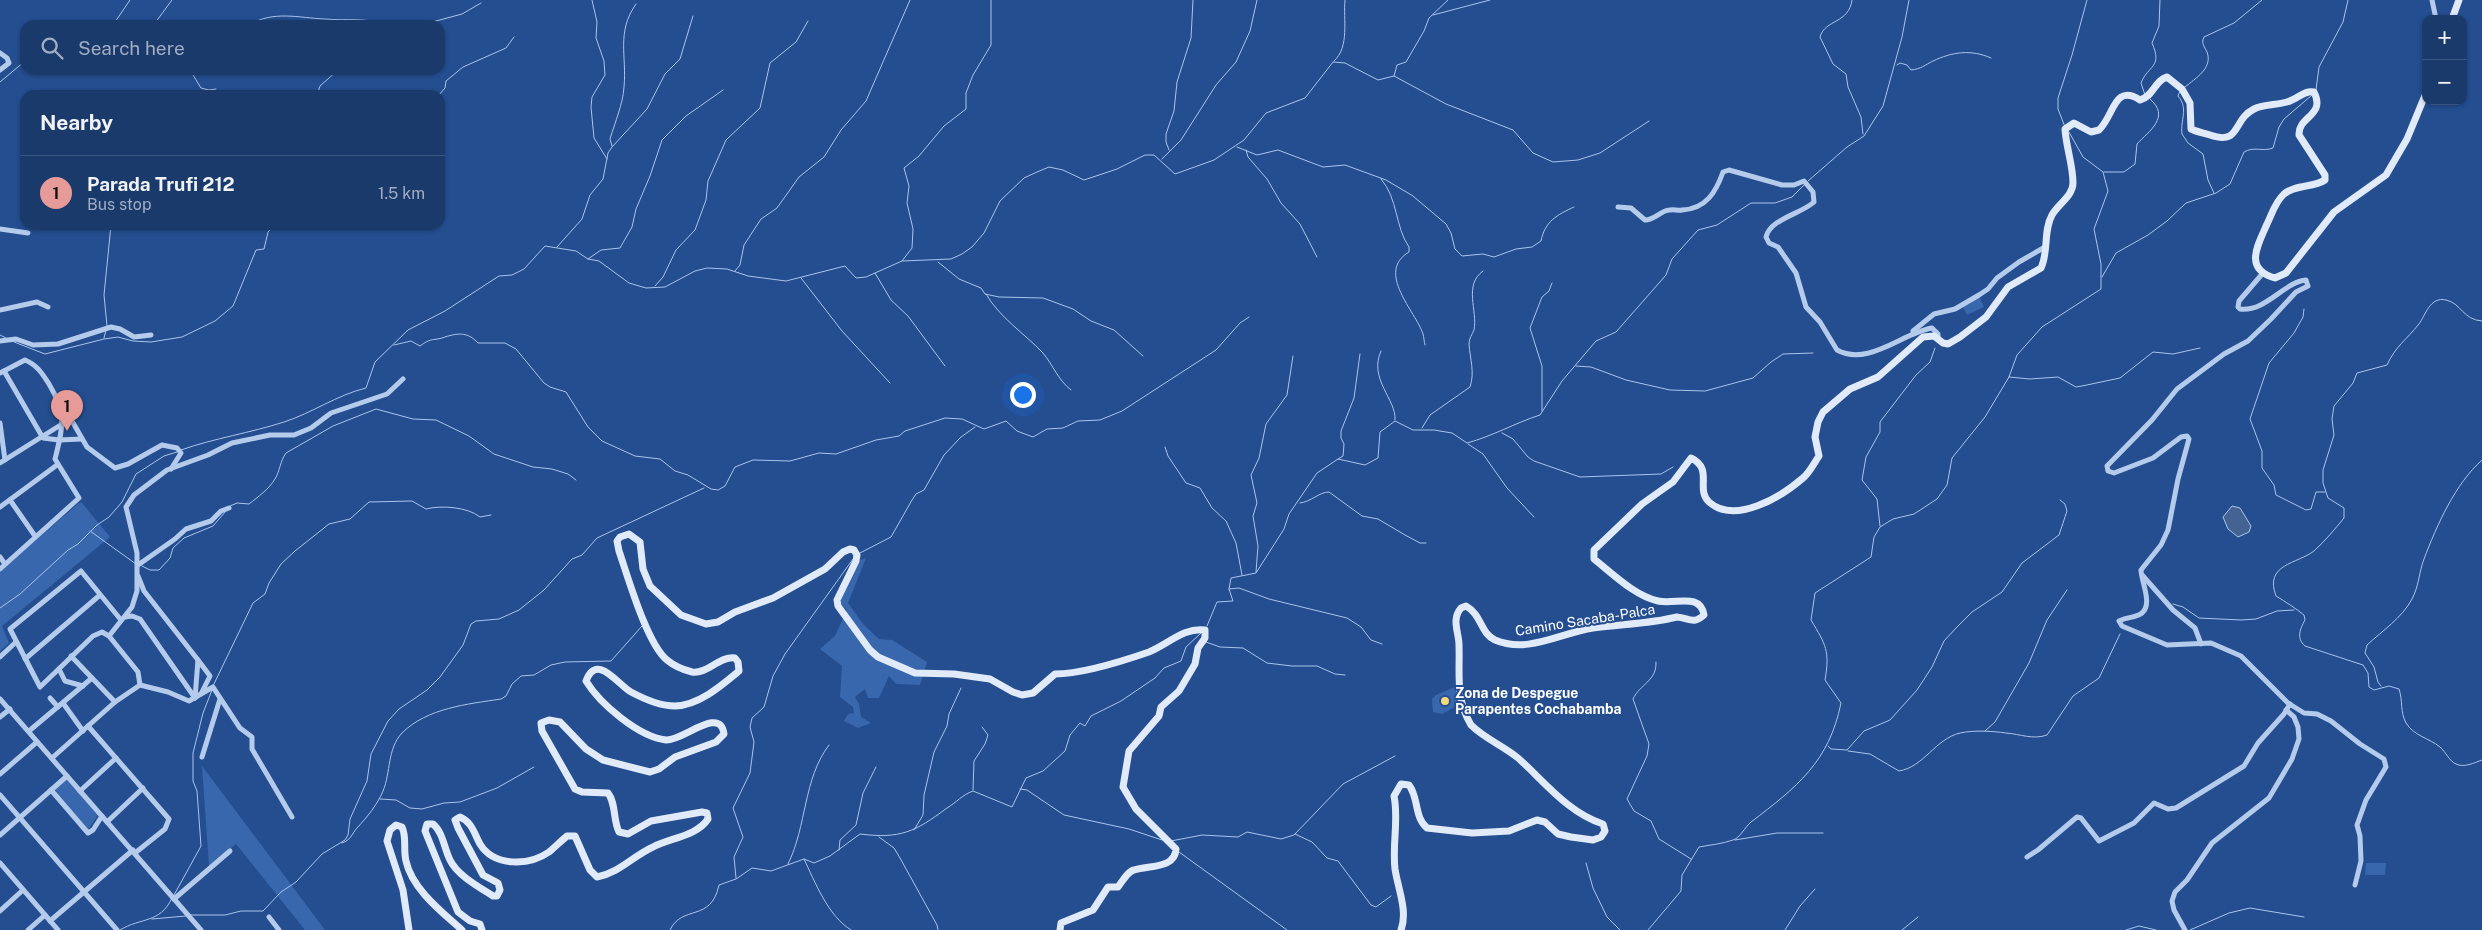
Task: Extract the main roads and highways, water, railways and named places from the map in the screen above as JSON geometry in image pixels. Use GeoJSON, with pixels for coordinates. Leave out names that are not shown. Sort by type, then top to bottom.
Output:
{"type":"FeatureCollection","features":[{"type":"Feature","properties":{"kind":"waterway"},"geometry":{"type":"LineString","coordinates":[[116,20],[130,0]]}},
{"type":"Feature","properties":{"kind":"waterway"},"geometry":{"type":"LineString","coordinates":[[157,20],[172,0]]}},
{"type":"Feature","properties":{"kind":"waterway"},"geometry":{"type":"LineString","coordinates":[[592,0],[597,22],[596,38],[604,61],[605,75],[592,97],[591,107],[594,138],[607,159]]}},
{"type":"Feature","properties":{"kind":"waterway"},"geometry":{"type":"LineString","coordinates":[[735,271],[740,265],[744,245],[761,219],[777,208],[799,177],[824,157],[841,130],[866,101],[910,0]]}},
{"type":"Feature","properties":{"kind":"waterway"},"geometry":{"type":"LineString","coordinates":[[902,261],[912,248],[913,229],[907,203],[909,186],[904,168],[919,156],[944,126],[966,109],[966,93],[973,75],[991,45],[991,0]]}},
{"type":"Feature","properties":{"kind":"waterway"},"geometry":{"type":"LineString","coordinates":[[1169,150],[1166,134],[1174,111],[1177,82],[1191,38],[1193,0]]}},
{"type":"Feature","properties":{"kind":"waterway"},"geometry":{"type":"LineString","coordinates":[[1162,159],[1181,140],[1216,85],[1236,62],[1250,31],[1257,0]]}},
{"type":"Feature","properties":{"kind":"waterway"},"geometry":{"type":"LineString","coordinates":[[1334,61],[1339,55],[1344,41],[1345,0]]}},
{"type":"Feature","properties":{"kind":"waterway"},"geometry":{"type":"LineString","coordinates":[[181,450],[284,422],[345,395],[366,388],[375,362],[408,330],[445,311],[499,276],[512,275],[524,269],[545,246],[576,251],[588,259],[599,261],[629,283],[646,288],[665,287],[695,271],[707,268],[727,269],[748,276],[786,281],[845,266],[856,278],[866,277],[902,261],[951,259],[972,247],[984,233],[1000,201],[1024,178],[1049,167],[1063,170],[1084,180],[1117,169],[1145,155],[1154,155],[1175,174],[1214,160],[1244,140],[1266,113],[1305,98],[1333,62],[1345,63],[1378,80],[1394,76],[1397,65],[1406,62],[1424,31],[1429,18],[1448,0]]}},
{"type":"Feature","properties":{"kind":"waterway"},"geometry":{"type":"LineString","coordinates":[[1433,15],[1490,0]]}},
{"type":"Feature","properties":{"kind":"waterway"},"geometry":{"type":"LineString","coordinates":[[1852,0],[1850,8],[1842,18],[1827,27],[1820,37],[1833,64],[1846,74],[1848,87],[1861,117],[1863,134]]}},
{"type":"Feature","properties":{"kind":"waterway"},"geometry":{"type":"LineString","coordinates":[[1808,181],[1847,147],[1864,136],[1883,106],[1902,37],[1909,0]]}},
{"type":"Feature","properties":{"kind":"waterway"},"geometry":{"type":"LineString","coordinates":[[2065,127],[2058,109],[2058,98],[2087,0]]}},
{"type":"Feature","properties":{"kind":"waterway"},"geometry":{"type":"LineString","coordinates":[[2145,95],[2141,83],[2155,62],[2156,57],[2152,43],[2159,26],[2160,0]]}},
{"type":"Feature","properties":{"kind":"waterway"},"geometry":{"type":"LineString","coordinates":[[2185,87],[2206,68],[2208,63],[2207,52],[2203,43],[2204,37],[2234,23],[2262,0]]}},
{"type":"Feature","properties":{"kind":"waterway"},"geometry":{"type":"LineString","coordinates":[[2316,90],[2319,67],[2343,22],[2348,0]]}},
{"type":"Feature","properties":{"kind":"waterway"},"geometry":{"type":"LineString","coordinates":[[440,20],[462,14],[481,3]]}},
{"type":"Feature","properties":{"kind":"waterway"},"geometry":{"type":"LineString","coordinates":[[612,146],[610,139],[620,106],[625,76],[624,34],[626,24],[636,4]]}},
{"type":"Feature","properties":{"kind":"waterway"},"geometry":{"type":"LineString","coordinates":[[258,20],[277,16],[333,20]]}},
{"type":"Feature","properties":{"kind":"waterway"},"geometry":{"type":"LineString","coordinates":[[557,247],[582,219],[590,195],[603,179],[608,153],[647,109],[665,74],[680,59],[693,16]]}},
{"type":"Feature","properties":{"kind":"waterway"},"geometry":{"type":"LineString","coordinates":[[333,20],[364,20]]}},
{"type":"Feature","properties":{"kind":"waterway"},"geometry":{"type":"LineString","coordinates":[[655,286],[663,277],[676,250],[695,230],[706,200],[708,181],[726,140],[760,108],[770,63],[796,42],[808,21]]}},
{"type":"Feature","properties":{"kind":"waterway"},"geometry":{"type":"LineString","coordinates":[[443,90],[446,81],[463,67],[506,48],[514,37]]}},
{"type":"Feature","properties":{"kind":"waterway"},"geometry":{"type":"LineString","coordinates":[[1897,65],[1900,63],[1907,65],[1911,70],[1920,68],[1940,58],[1962,53],[1976,53],[1991,58]]}},
{"type":"Feature","properties":{"kind":"waterway"},"geometry":{"type":"LineString","coordinates":[[0,82],[20,65]]}},
{"type":"Feature","properties":{"kind":"waterway"},"geometry":{"type":"LineString","coordinates":[[193,75],[201,88],[209,90]]}},
{"type":"Feature","properties":{"kind":"waterway"},"geometry":{"type":"LineString","coordinates":[[319,90],[320,86],[332,75]]}},
{"type":"Feature","properties":{"kind":"waterway"},"geometry":{"type":"LineString","coordinates":[[1394,76],[1446,104],[1513,130],[1533,153],[1553,162],[1578,160],[1600,153],[1649,121]]}},
{"type":"Feature","properties":{"kind":"waterway"},"geometry":{"type":"LineString","coordinates":[[209,90],[216,89]]}},
{"type":"Feature","properties":{"kind":"waterway"},"geometry":{"type":"LineString","coordinates":[[588,259],[601,250],[620,248],[632,227],[636,209],[662,140],[686,116],[723,90]]}},
{"type":"Feature","properties":{"kind":"waterway"},"geometry":{"type":"LineString","coordinates":[[2180,91],[2178,96],[2184,110],[2182,134],[2188,143],[2203,154],[2208,180],[2214,193]]}},
{"type":"Feature","properties":{"kind":"waterway"},"geometry":{"type":"LineString","coordinates":[[2102,277],[2116,253],[2148,235],[2167,221],[2186,203],[2216,193],[2230,184],[2244,152],[2251,149],[2273,148],[2279,127],[2284,119],[2312,95]]}},
{"type":"Feature","properties":{"kind":"waterway"},"geometry":{"type":"LineString","coordinates":[[2104,172],[2124,172],[2135,164],[2137,144],[2152,129],[2158,118],[2159,112],[2150,99]]}},
{"type":"Feature","properties":{"kind":"waterway"},"geometry":{"type":"LineString","coordinates":[[1648,930],[1681,891],[1682,875],[1699,847],[1733,840],[1738,837],[1751,822],[1797,785],[1809,772],[1828,742],[1836,724],[1841,703],[1825,680],[1827,655],[1823,642],[1811,620],[1815,593],[1871,557],[1874,537],[1880,527],[1893,519],[1914,514],[1937,499],[1947,485],[1952,458],[1985,417],[2009,377],[2017,355],[2042,327],[2101,289],[2101,264],[2094,229],[2108,191],[2103,172],[2083,157],[2069,132]]}},
{"type":"Feature","properties":{"kind":"waterway"},"geometry":{"type":"LineString","coordinates":[[1237,147],[1257,155],[1278,150],[1323,167],[1345,165],[1386,180],[1413,196],[1446,224],[1451,233],[1455,249],[1462,256],[1483,254],[1494,257],[1516,249],[1532,247],[1541,241],[1545,228],[1553,220],[1574,207]]}},
{"type":"Feature","properties":{"kind":"waterway"},"geometry":{"type":"LineString","coordinates":[[1246,150],[1248,157],[1267,179],[1281,203],[1300,224],[1317,257]]}},
{"type":"Feature","properties":{"kind":"waterway"},"geometry":{"type":"LineString","coordinates":[[1381,179],[1391,195],[1401,231],[1409,247],[1409,252],[1400,260],[1396,270],[1397,281],[1423,334],[1425,345]]}},
{"type":"Feature","properties":{"kind":"waterway"},"geometry":{"type":"LineString","coordinates":[[1207,626],[1217,602],[1233,601],[1229,589],[1231,578],[1256,573],[1284,529],[1289,514],[1317,473],[1338,459],[1365,465],[1378,458],[1380,432],[1395,421],[1413,430],[1434,430],[1452,433],[1467,443],[1540,415],[1562,381],[1596,341],[1616,332],[1666,275],[1672,259],[1698,230],[1717,225],[1751,203],[1775,203],[1792,197],[1805,184]]}},
{"type":"Feature","properties":{"kind":"waterway"},"geometry":{"type":"LineString","coordinates":[[107,326],[104,295],[110,230]]}},
{"type":"Feature","properties":{"kind":"waterway"},"geometry":{"type":"LineString","coordinates":[[14,342],[45,354],[118,337],[133,341],[151,342],[182,337],[215,321],[233,306],[256,250],[264,249],[270,230]]}},
{"type":"Feature","properties":{"kind":"waterway"},"geometry":{"type":"LineString","coordinates":[[938,262],[959,279],[981,288],[985,294],[999,297],[1043,298],[1073,309],[1091,321],[1114,330],[1143,356]]}},
{"type":"Feature","properties":{"kind":"waterway"},"geometry":{"type":"LineString","coordinates":[[1422,428],[1430,415],[1470,387],[1472,371],[1469,342],[1475,323],[1472,291],[1477,277],[1483,271]]}},
{"type":"Feature","properties":{"kind":"waterway"},"geometry":{"type":"LineString","coordinates":[[875,273],[891,300],[908,316],[945,366]]}},
{"type":"Feature","properties":{"kind":"waterway"},"geometry":{"type":"LineString","coordinates":[[801,278],[842,331],[890,383]]}},
{"type":"Feature","properties":{"kind":"waterway"},"geometry":{"type":"LineString","coordinates":[[1542,411],[1542,366],[1530,328],[1542,297],[1549,291],[1552,283]]}},
{"type":"Feature","properties":{"kind":"waterway"},"geometry":{"type":"LineString","coordinates":[[986,294],[1005,318],[1043,353],[1063,382],[1071,390]]}},
{"type":"Feature","properties":{"kind":"waterway"},"geometry":{"type":"LineString","coordinates":[[2482,321],[2470,318],[2451,302],[2446,300],[2436,301],[2419,324],[2397,348],[2387,365],[2357,373],[2353,383],[2334,406],[2332,419],[2334,435],[2323,470],[2323,483],[2328,498],[2344,508],[2344,518],[2314,551],[2278,571],[2274,577],[2273,585],[2276,596],[2304,615],[2305,620],[2300,630],[2300,640],[2305,646],[2363,665],[2368,673],[2369,687],[2374,690],[2389,686],[2399,689],[2406,723],[2417,734],[2440,747],[2454,763],[2466,765],[2482,760]]}},
{"type":"Feature","properties":{"kind":"waterway"},"geometry":{"type":"LineString","coordinates":[[2304,309],[2303,317],[2294,333],[2269,363],[2250,419],[2262,451],[2262,468],[2274,485],[2276,495],[2306,510],[2311,509],[2316,492],[2325,492]]}},
{"type":"Feature","properties":{"kind":"waterway"},"geometry":{"type":"LineString","coordinates":[[394,345],[411,341],[420,346],[431,340],[462,334],[470,336],[478,343],[505,343],[516,349],[544,383],[566,392],[588,427],[602,441],[635,456],[660,459],[675,471],[688,475],[711,489],[718,490],[725,486],[735,467],[753,460],[790,461],[819,453],[836,454],[876,440],[899,436],[905,431],[945,418],[962,419],[984,429],[1006,421],[1017,431],[1033,437],[1047,429],[1063,428],[1078,421],[1100,420],[1122,411],[1216,350],[1240,323],[1249,317]]}},
{"type":"Feature","properties":{"kind":"waterway"},"geometry":{"type":"LineString","coordinates":[[104,338],[106,330]]}},
{"type":"Feature","properties":{"kind":"waterway"},"geometry":{"type":"LineString","coordinates":[[0,335],[6,338]]}},
{"type":"Feature","properties":{"kind":"waterway"},"geometry":{"type":"LineString","coordinates":[[1880,526],[1877,499],[1862,480],[1866,457],[1880,432],[1880,422],[1916,375],[1930,362],[1935,348]]}},
{"type":"Feature","properties":{"kind":"waterway"},"geometry":{"type":"LineString","coordinates":[[2009,377],[2030,379],[2058,377],[2076,387],[2120,378],[2153,352],[2173,354],[2200,348]]}},
{"type":"Feature","properties":{"kind":"waterway"},"geometry":{"type":"LineString","coordinates":[[1381,351],[1378,371],[1380,380],[1392,405],[1395,420]]}},
{"type":"Feature","properties":{"kind":"waterway"},"geometry":{"type":"LineString","coordinates":[[1576,366],[1591,367],[1626,380],[1670,390],[1705,391],[1753,378],[1783,354],[1813,353]]}},
{"type":"Feature","properties":{"kind":"waterway"},"geometry":{"type":"LineString","coordinates":[[1338,459],[1343,456],[1344,444],[1341,438],[1341,431],[1354,398],[1360,354]]}},
{"type":"Feature","properties":{"kind":"waterway"},"geometry":{"type":"LineString","coordinates":[[1256,572],[1258,546],[1253,516],[1257,503],[1251,475],[1259,458],[1266,424],[1287,395],[1293,356]]}},
{"type":"Feature","properties":{"kind":"waterway"},"geometry":{"type":"LineString","coordinates":[[230,506],[237,503],[249,504],[267,489],[277,476],[282,459],[286,453],[333,426],[376,409],[413,419],[436,420],[469,436],[494,454],[533,467],[552,469],[568,474],[576,480]]}},
{"type":"Feature","properties":{"kind":"waterway"},"geometry":{"type":"LineString","coordinates":[[860,553],[891,537],[912,500],[916,494],[924,490],[944,455],[961,437],[975,427]]}},
{"type":"Feature","properties":{"kind":"waterway"},"geometry":{"type":"LineString","coordinates":[[1502,433],[1513,439],[1528,457],[1534,461],[1580,477],[1661,474],[1673,467]]}},
{"type":"Feature","properties":{"kind":"waterway"},"geometry":{"type":"LineString","coordinates":[[1468,444],[1483,454],[1507,488],[1534,517]]}},
{"type":"Feature","properties":{"kind":"waterway"},"geometry":{"type":"LineString","coordinates":[[1165,447],[1168,456],[1186,483],[1200,488],[1212,508],[1226,521],[1236,543],[1242,575]]}},
{"type":"Feature","properties":{"kind":"waterway"},"geometry":{"type":"LineString","coordinates":[[0,608],[20,594],[68,550],[78,544],[97,525],[109,517],[122,502],[136,474],[164,456],[177,452]]}},
{"type":"Feature","properties":{"kind":"waterway"},"geometry":{"type":"LineString","coordinates":[[2381,686],[2374,667],[2365,653],[2367,645],[2408,606],[2418,584],[2424,559],[2441,519],[2463,481],[2482,460]]}},
{"type":"Feature","properties":{"kind":"waterway"},"geometry":{"type":"LineString","coordinates":[[190,915],[225,915],[241,911],[263,911],[281,892],[296,882],[322,854],[345,840],[348,835],[350,819],[367,781],[371,754],[388,721],[399,709],[427,690],[440,677],[463,645],[471,624],[476,621],[499,619],[519,610],[544,590],[572,559],[582,555],[597,538],[704,488]]}},
{"type":"Feature","properties":{"kind":"waterway"},"geometry":{"type":"LineString","coordinates":[[1300,503],[1329,492],[1362,516],[1378,519],[1420,543],[1426,543]]}},
{"type":"Feature","properties":{"kind":"waterway"},"geometry":{"type":"LineString","coordinates":[[1828,746],[1831,749],[1847,750],[1864,731],[1890,720],[1917,690],[1932,667],[1944,641],[1972,612],[2002,592],[2022,563],[2059,535],[2067,511],[2065,504],[2060,500]]}},
{"type":"Feature","properties":{"kind":"waterway"},"geometry":{"type":"LineString","coordinates":[[213,686],[253,603],[265,594],[269,583],[281,564],[329,524],[350,519],[369,502],[412,501],[426,509],[439,507],[454,508],[469,511],[480,517],[491,515]]}},
{"type":"Feature","properties":{"kind":"waterway"},"geometry":{"type":"LineString","coordinates":[[142,566],[150,570],[159,570],[170,558],[173,548],[184,538],[213,526],[226,511]]}},
{"type":"Feature","properties":{"kind":"waterway"},"geometry":{"type":"LineString","coordinates":[[90,531],[136,564]]}},
{"type":"Feature","properties":{"kind":"waterway"},"geometry":{"type":"LineString","coordinates":[[736,878],[734,857],[743,837],[733,808],[750,773],[754,742],[750,727],[752,718],[764,707],[773,676],[785,654],[853,559]]}},
{"type":"Feature","properties":{"kind":"waterway"},"geometry":{"type":"LineString","coordinates":[[1229,589],[1239,588],[1269,599],[1347,618],[1361,627],[1371,640],[1382,644]]}},
{"type":"Feature","properties":{"kind":"waterway"},"geometry":{"type":"LineString","coordinates":[[1985,731],[1995,722],[2029,663],[2047,620],[2067,590]]}},
{"type":"Feature","properties":{"kind":"waterway"},"geometry":{"type":"LineString","coordinates":[[2173,604],[2183,607],[2199,618],[2256,619],[2277,611],[2294,610]]}},
{"type":"Feature","properties":{"kind":"waterway"},"geometry":{"type":"LineString","coordinates":[[342,843],[349,839],[378,801],[383,791],[397,739],[412,725],[423,718],[448,708],[501,699],[506,696],[512,684],[521,676],[534,675],[551,665],[565,662],[611,661],[642,626]]}},
{"type":"Feature","properties":{"kind":"waterway"},"geometry":{"type":"LineString","coordinates":[[670,930],[675,922],[682,917],[703,909],[710,904],[715,897],[719,885],[736,879],[752,868],[771,871],[804,859],[814,863],[830,856],[860,834],[886,835],[906,832],[926,823],[973,791],[1012,807],[1026,778],[1043,771],[1065,751],[1070,735],[1080,723],[1085,726],[1091,716],[1121,701],[1155,678],[1164,668],[1181,661],[1186,647],[1201,633]]}},
{"type":"Feature","properties":{"kind":"waterway"},"geometry":{"type":"LineString","coordinates":[[1848,751],[1870,754],[1899,771],[1916,764],[1943,741],[1960,733],[1983,731],[2032,737],[2047,735],[2073,696],[2099,678],[2120,634]]}},
{"type":"Feature","properties":{"kind":"waterway"},"geometry":{"type":"LineString","coordinates":[[1206,642],[1220,647],[1243,648],[1267,663],[1317,666],[1335,674],[1345,675]]}},
{"type":"Feature","properties":{"kind":"waterway"},"geometry":{"type":"LineString","coordinates":[[1656,662],[1654,674],[1633,699],[1649,744],[1647,756],[1627,799],[1634,811],[1651,821],[1659,839],[1691,859]]}},
{"type":"Feature","properties":{"kind":"waterway"},"geometry":{"type":"LineString","coordinates":[[914,830],[923,815],[924,795],[934,752],[947,726],[949,714],[961,688]]}},
{"type":"Feature","properties":{"kind":"waterway"},"geometry":{"type":"LineString","coordinates":[[174,895],[201,846],[197,791],[193,781],[193,753],[203,713],[212,690]]}},
{"type":"Feature","properties":{"kind":"waterway"},"geometry":{"type":"LineString","coordinates":[[973,790],[974,761],[985,744],[988,735],[982,727]]}},
{"type":"Feature","properties":{"kind":"waterway"},"geometry":{"type":"LineString","coordinates":[[788,864],[799,834],[814,773],[829,745]]}},
{"type":"Feature","properties":{"kind":"waterway"},"geometry":{"type":"LineString","coordinates":[[1171,841],[1202,835],[1238,837],[1247,832],[1281,839],[1294,835],[1343,784],[1395,756]]}},
{"type":"Feature","properties":{"kind":"waterway"},"geometry":{"type":"LineString","coordinates":[[380,799],[396,800],[410,808],[422,809],[444,803],[460,802],[497,788],[534,767]]}},
{"type":"Feature","properties":{"kind":"waterway"},"geometry":{"type":"LineString","coordinates":[[839,850],[840,840],[856,825],[863,793],[876,767]]}},
{"type":"Feature","properties":{"kind":"waterway"},"geometry":{"type":"LineString","coordinates":[[1020,789],[1027,790],[1064,815],[1129,829],[1162,840]]}},
{"type":"Feature","properties":{"kind":"waterway"},"geometry":{"type":"LineString","coordinates":[[1735,840],[1777,833],[1823,833]]}},
{"type":"Feature","properties":{"kind":"waterway"},"geometry":{"type":"LineString","coordinates":[[1295,834],[1312,842],[1327,858],[1338,861],[1371,905],[1376,907],[1391,896]]}},
{"type":"Feature","properties":{"kind":"waterway"},"geometry":{"type":"LineString","coordinates":[[879,837],[894,848],[938,930]]}},
{"type":"Feature","properties":{"kind":"waterway"},"geometry":{"type":"LineString","coordinates":[[1179,852],[1287,930]]}},
{"type":"Feature","properties":{"kind":"waterway"},"geometry":{"type":"LineString","coordinates":[[804,859],[829,907],[843,924],[851,930]]}},
{"type":"Feature","properties":{"kind":"waterway"},"geometry":{"type":"LineString","coordinates":[[1586,863],[1593,888],[1607,917],[1620,930]]}},
{"type":"Feature","properties":{"kind":"waterway"},"geometry":{"type":"LineString","coordinates":[[1785,930],[1800,906],[1815,889]]}},
{"type":"Feature","properties":{"kind":"waterway"},"geometry":{"type":"LineString","coordinates":[[120,930],[156,916],[162,912],[172,898]]}},
{"type":"Feature","properties":{"kind":"waterway"},"geometry":{"type":"LineString","coordinates":[[2190,930],[2229,913],[2250,908],[2304,917]]}},
{"type":"Feature","properties":{"kind":"waterway"},"geometry":{"type":"LineString","coordinates":[[152,919],[186,916]]}},
{"type":"Feature","properties":{"kind":"waterway"},"geometry":{"type":"LineString","coordinates":[[1902,930],[1918,917]]}},
{"type":"Feature","properties":{"kind":"waterway"},"geometry":{"type":"LineString","coordinates":[[2126,930],[2139,926],[2156,930]]}},
{"type":"Feature","properties":{"kind":"place","name":"Parada Trufi 212"},"geometry":{"type":"Point","coordinates":[67,431]}},
{"type":"Feature","properties":{"kind":"place","name":"Zona de Despegue Parapentes Cochabamba"},"geometry":{"type":"Point","coordinates":[1445,701]}}]}
